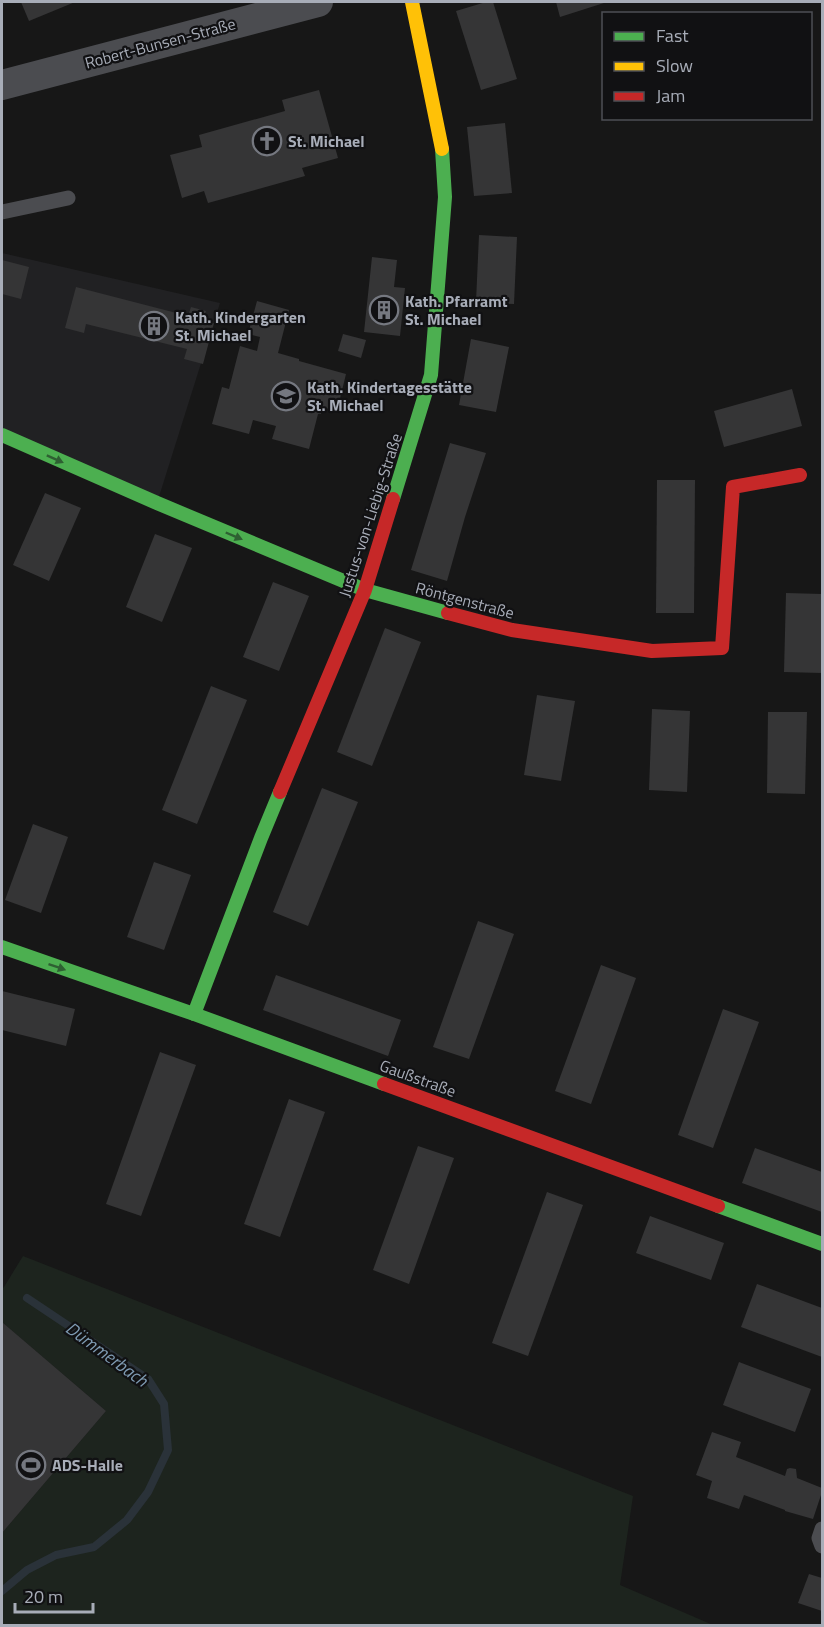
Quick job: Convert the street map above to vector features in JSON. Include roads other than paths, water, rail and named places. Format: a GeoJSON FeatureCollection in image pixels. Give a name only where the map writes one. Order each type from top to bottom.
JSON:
{"type":"FeatureCollection","features":[{"type":"Feature","properties":{"kind":"street","name":"Robert-Bunsen-Straße"},"geometry":{"type":"LineString","coordinates":[[2,85],[318,2]]}},
{"type":"Feature","properties":{"kind":"street","name":"Justus-von-Liebig-Straße"},"geometry":{"type":"LineString","coordinates":[[194,1014],[261,838],[365,590],[431,375],[445,197],[441,141],[412,2]]}},
{"type":"Feature","properties":{"kind":"street","name":"Röntgenstraße"},"geometry":{"type":"LineString","coordinates":[[2,435],[365,590],[512,630],[652,651],[722,648],[734,487],[800,475]]}},
{"type":"Feature","properties":{"kind":"street","name":"Gaußstraße"},"geometry":{"type":"LineString","coordinates":[[2,947],[194,1014],[822,1244]]}},
{"type":"Feature","properties":{"kind":"lane"},"geometry":{"type":"LineString","coordinates":[[2,212],[68,198]]}},
{"type":"Feature","properties":{"kind":"lane"},"geometry":{"type":"LineString","coordinates":[[822,1529],[819,1538],[822,1546]]}},
{"type":"Feature","properties":{"kind":"waterway","name":"Dümmerbach"},"geometry":{"type":"LineString","coordinates":[[2,1591],[27,1570],[56,1555],[94,1547],[127,1520],[148,1492],[168,1450],[164,1404],[148,1379],[27,1298]]}},
{"type":"Feature","properties":{"kind":"place","name":"St. Michael"},"geometry":{"type":"Point","coordinates":[267,141]}},
{"type":"Feature","properties":{"kind":"place","name":"Kath. Pfarramt St. Michael"},"geometry":{"type":"Point","coordinates":[384,310]}},
{"type":"Feature","properties":{"kind":"place","name":"Kath. Kindergarten St. Michael"},"geometry":{"type":"Point","coordinates":[154,326]}},
{"type":"Feature","properties":{"kind":"place","name":"Kath. Kindertagesstätte St. Michael"},"geometry":{"type":"Point","coordinates":[286,396]}},
{"type":"Feature","properties":{"kind":"place","name":"ADS-Halle"},"geometry":{"type":"Point","coordinates":[31,1465]}}]}
